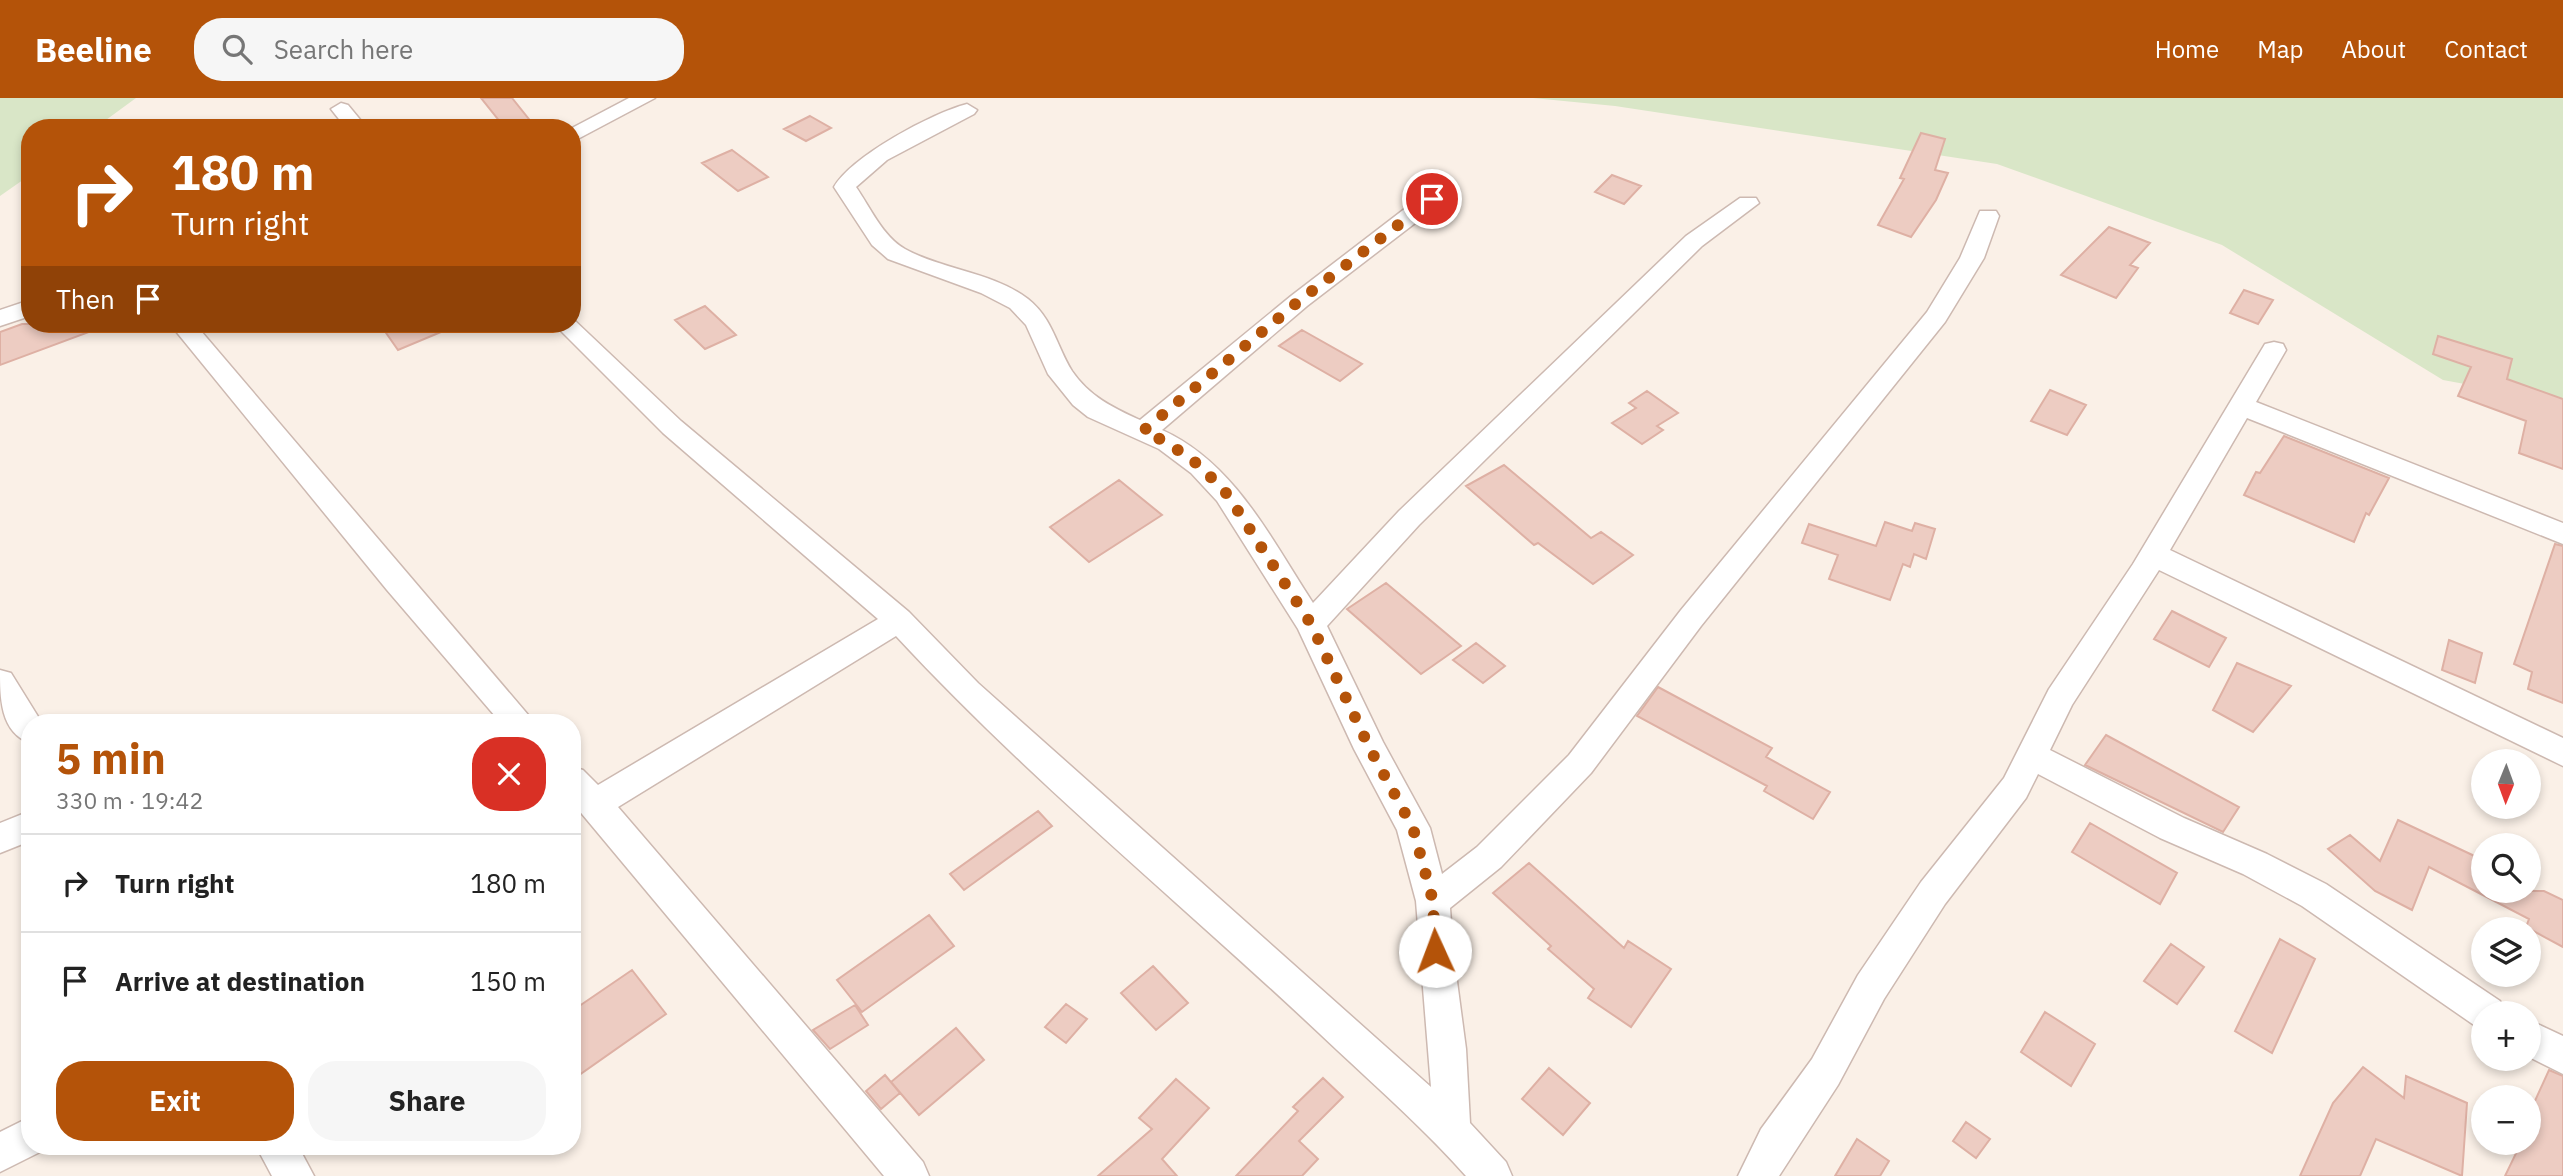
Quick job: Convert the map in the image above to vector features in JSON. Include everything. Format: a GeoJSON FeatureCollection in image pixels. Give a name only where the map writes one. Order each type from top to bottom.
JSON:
{"type":"FeatureCollection","features":[{"type":"Feature","properties":{"kind":"street"},"geometry":{"type":"LineString","coordinates":[[581,131],[645,98]]}},
{"type":"Feature","properties":{"kind":"street"},"geometry":{"type":"LineString","coordinates":[[341,109],[350,119]]}},
{"type":"Feature","properties":{"kind":"street"},"geometry":{"type":"LineString","coordinates":[[967,110],[879,156],[849,177],[845,187],[880,240],[896,254],[989,288],[1018,303],[1037,321],[1061,374],[1082,399],[1097,411],[1168,443],[1189,458],[1227,494],[1311,624],[1370,749],[1413,828],[1433,901],[1435,951],[1448,1049],[1451,1131]]}},
{"type":"Feature","properties":{"kind":"street"},"geometry":{"type":"LineString","coordinates":[[1143,431],[1299,301],[1432,199]]}},
{"type":"Feature","properties":{"kind":"street"},"geometry":{"type":"LineString","coordinates":[[1311,624],[1409,518],[1694,241],[1748,203]]}},
{"type":"Feature","properties":{"kind":"street"},"geometry":{"type":"LineString","coordinates":[[1433,901],[1489,858],[1535,813],[1621,713],[1690,618],[1936,317],[1972,258],[1988,216]]}},
{"type":"Feature","properties":{"kind":"street"},"geometry":{"type":"LineString","coordinates":[[0,318],[21,311]]}},
{"type":"Feature","properties":{"kind":"street"},"geometry":{"type":"LineString","coordinates":[[190,333],[397,582],[512,714]]}},
{"type":"Feature","properties":{"kind":"street"},"geometry":{"type":"LineString","coordinates":[[575,333],[672,427],[899,620],[967,692],[1295,986],[1451,1131],[1492,1176]]}},
{"type":"Feature","properties":{"kind":"street"},"geometry":{"type":"LineString","coordinates":[[1758,1176],[1775,1143],[1825,1072],[1871,987],[1933,893],[2015,789],[2029,755],[2060,698],[2104,635],[2274,351]]}},
{"type":"Feature","properties":{"kind":"street"},"geometry":{"type":"LineString","coordinates":[[2241,406],[2563,534]]}},
{"type":"Feature","properties":{"kind":"street"},"geometry":{"type":"LineString","coordinates":[[2152,554],[2563,753]]}},
{"type":"Feature","properties":{"kind":"street"},"geometry":{"type":"LineString","coordinates":[[595,804],[899,620]]}},
{"type":"Feature","properties":{"kind":"street"},"geometry":{"type":"LineString","coordinates":[[0,682],[21,716]]}},
{"type":"Feature","properties":{"kind":"street"},"geometry":{"type":"LineString","coordinates":[[2029,755],[2172,828],[2255,864],[2314,895],[2471,1002]]}},
{"type":"Feature","properties":{"kind":"street"},"geometry":{"type":"LineString","coordinates":[[581,789],[909,1176]]}},
{"type":"Feature","properties":{"kind":"street"},"geometry":{"type":"LineString","coordinates":[[0,839],[21,829]]}},
{"type":"Feature","properties":{"kind":"street"},"geometry":{"type":"LineString","coordinates":[[2541,1044],[2563,1056]]}},
{"type":"Feature","properties":{"kind":"street"},"geometry":{"type":"LineString","coordinates":[[0,1153],[21,1141]]}},
{"type":"Feature","properties":{"kind":"street"},"geometry":{"type":"LineString","coordinates":[[280,1155],[293,1176]]}},
{"type":"Feature","properties":{"kind":"green space"},"geometry":{"type":"Polygon","coordinates":[[[0,98],[136,98],[107,119],[21,119],[21,181],[0,196],[0,98]]]}},
{"type":"Feature","properties":{"kind":"green space"},"geometry":{"type":"Polygon","coordinates":[[[1533,98],[2563,98],[2563,402],[2443,380],[2222,245],[1997,164],[1615,106],[1533,98]]]}},
{"type":"Feature","properties":{"kind":"building"},"geometry":{"type":"Polygon","coordinates":[[[481,98],[512,98],[529,119],[498,119],[481,98]]]}},
{"type":"Feature","properties":{"kind":"building"},"geometry":{"type":"Polygon","coordinates":[[[810,116],[831,128],[806,141],[784,129],[810,116]]]}},
{"type":"Feature","properties":{"kind":"building"},"geometry":{"type":"Polygon","coordinates":[[[1921,133],[1945,139],[1935,170],[1948,173],[1936,200],[1911,237],[1878,225],[1904,179],[1900,178],[1921,133]]]}},
{"type":"Feature","properties":{"kind":"building"},"geometry":{"type":"Polygon","coordinates":[[[732,150],[768,177],[738,191],[702,163],[732,150]]]}},
{"type":"Feature","properties":{"kind":"building"},"geometry":{"type":"Polygon","coordinates":[[[1612,175],[1641,186],[1624,204],[1595,192],[1612,175]]]}},
{"type":"Feature","properties":{"kind":"building"},"geometry":{"type":"Polygon","coordinates":[[[2109,227],[2150,243],[2130,265],[2138,268],[2116,298],[2061,275],[2109,227]]]}},
{"type":"Feature","properties":{"kind":"building"},"geometry":{"type":"Polygon","coordinates":[[[2244,290],[2273,300],[2258,324],[2230,313],[2244,290]]]}},
{"type":"Feature","properties":{"kind":"building"},"geometry":{"type":"Polygon","coordinates":[[[705,306],[736,335],[705,349],[675,320],[705,306]]]}},
{"type":"Feature","properties":{"kind":"building"},"geometry":{"type":"Polygon","coordinates":[[[21,324],[21,333],[86,333],[0,365],[0,332],[21,324]]]}},
{"type":"Feature","properties":{"kind":"building"},"geometry":{"type":"Polygon","coordinates":[[[1302,330],[1362,364],[1340,381],[1279,346],[1302,330]]]}},
{"type":"Feature","properties":{"kind":"building"},"geometry":{"type":"Polygon","coordinates":[[[386,333],[439,333],[398,350],[386,333]]]}},
{"type":"Feature","properties":{"kind":"building"},"geometry":{"type":"Polygon","coordinates":[[[2438,336],[2512,359],[2507,379],[2563,399],[2563,469],[2519,453],[2526,421],[2458,396],[2471,367],[2433,354],[2438,336]]]}},
{"type":"Feature","properties":{"kind":"building"},"geometry":{"type":"Polygon","coordinates":[[[2050,390],[2086,405],[2067,435],[2031,421],[2050,390]]]}},
{"type":"Feature","properties":{"kind":"building"},"geometry":{"type":"Polygon","coordinates":[[[1647,391],[1678,413],[1657,426],[1663,430],[1642,444],[1612,423],[1636,408],[1629,403],[1647,391]]]}},
{"type":"Feature","properties":{"kind":"building"},"geometry":{"type":"Polygon","coordinates":[[[2284,436],[2389,478],[2369,515],[2366,513],[2354,542],[2244,495],[2256,472],[2260,473],[2284,436]]]}},
{"type":"Feature","properties":{"kind":"building"},"geometry":{"type":"Polygon","coordinates":[[[1504,465],[1591,538],[1601,532],[1633,555],[1593,584],[1538,543],[1534,545],[1466,486],[1504,465]]]}},
{"type":"Feature","properties":{"kind":"building"},"geometry":{"type":"Polygon","coordinates":[[[1119,480],[1162,515],[1089,562],[1050,527],[1119,480]]]}},
{"type":"Feature","properties":{"kind":"building"},"geometry":{"type":"Polygon","coordinates":[[[1885,522],[1912,531],[1915,523],[1935,529],[1926,559],[1914,554],[1910,567],[1903,564],[1890,600],[1829,579],[1838,555],[1802,543],[1809,524],[1876,546],[1885,522]]]}},
{"type":"Feature","properties":{"kind":"building"},"geometry":{"type":"Polygon","coordinates":[[[2555,544],[2563,546],[2563,703],[2528,689],[2532,672],[2514,664],[2555,544]]]}},
{"type":"Feature","properties":{"kind":"building"},"geometry":{"type":"Polygon","coordinates":[[[1386,583],[1461,646],[1421,674],[1347,609],[1386,583]]]}},
{"type":"Feature","properties":{"kind":"building"},"geometry":{"type":"Polygon","coordinates":[[[2172,611],[2226,638],[2209,667],[2154,639],[2172,611]]]}},
{"type":"Feature","properties":{"kind":"building"},"geometry":{"type":"Polygon","coordinates":[[[2449,640],[2482,653],[2475,683],[2442,670],[2449,640]]]}},
{"type":"Feature","properties":{"kind":"building"},"geometry":{"type":"Polygon","coordinates":[[[1476,643],[1505,666],[1483,683],[1453,660],[1476,643]]]}},
{"type":"Feature","properties":{"kind":"building"},"geometry":{"type":"Polygon","coordinates":[[[2237,663],[2291,686],[2253,732],[2213,710],[2237,663]]]}},
{"type":"Feature","properties":{"kind":"building"},"geometry":{"type":"Polygon","coordinates":[[[1658,687],[1772,748],[1766,757],[1830,792],[1813,819],[1764,791],[1767,786],[1637,716],[1658,687]]]}},
{"type":"Feature","properties":{"kind":"building"},"geometry":{"type":"Polygon","coordinates":[[[2106,735],[2239,807],[2223,832],[2085,765],[2106,735]]]}},
{"type":"Feature","properties":{"kind":"building"},"geometry":{"type":"Polygon","coordinates":[[[1038,811],[1052,826],[964,890],[950,874],[1038,811]]]}},
{"type":"Feature","properties":{"kind":"building"},"geometry":{"type":"Polygon","coordinates":[[[2398,820],[2471,854],[2471,889],[2429,867],[2412,910],[2375,891],[2328,849],[2350,835],[2380,861],[2398,820]]]}},
{"type":"Feature","properties":{"kind":"building"},"geometry":{"type":"Polygon","coordinates":[[[2090,823],[2177,873],[2160,904],[2072,852],[2090,823]]]}},
{"type":"Feature","properties":{"kind":"building"},"geometry":{"type":"Polygon","coordinates":[[[1529,863],[1624,948],[1628,941],[1671,969],[1631,1027],[1588,998],[1594,989],[1548,949],[1551,946],[1493,893],[1529,863]]]}},
{"type":"Feature","properties":{"kind":"building"},"geometry":{"type":"Polygon","coordinates":[[[2541,891],[2563,900],[2563,947],[2541,935],[2541,917],[2525,917],[2498,903],[2541,903],[2541,891]]]}},
{"type":"Feature","properties":{"kind":"building"},"geometry":{"type":"Polygon","coordinates":[[[929,915],[954,946],[862,1012],[837,980],[929,915]]]}},
{"type":"Feature","properties":{"kind":"building"},"geometry":{"type":"Polygon","coordinates":[[[2280,939],[2315,959],[2272,1053],[2235,1031],[2280,939]]]}},
{"type":"Feature","properties":{"kind":"building"},"geometry":{"type":"Polygon","coordinates":[[[2171,944],[2204,967],[2177,1004],[2144,981],[2171,944]]]}},
{"type":"Feature","properties":{"kind":"building"},"geometry":{"type":"Polygon","coordinates":[[[1153,966],[1188,1003],[1156,1030],[1121,993],[1153,966]]]}},
{"type":"Feature","properties":{"kind":"building"},"geometry":{"type":"Polygon","coordinates":[[[632,970],[666,1014],[581,1074],[581,1005],[632,970]]]}},
{"type":"Feature","properties":{"kind":"building"},"geometry":{"type":"Polygon","coordinates":[[[1066,1004],[1087,1019],[1066,1043],[1045,1027],[1066,1004]]]}},
{"type":"Feature","properties":{"kind":"building"},"geometry":{"type":"Polygon","coordinates":[[[855,1005],[868,1025],[830,1049],[813,1030],[855,1005]]]}},
{"type":"Feature","properties":{"kind":"building"},"geometry":{"type":"Polygon","coordinates":[[[2045,1012],[2095,1044],[2071,1086],[2021,1052],[2045,1012]]]}},
{"type":"Feature","properties":{"kind":"building"},"geometry":{"type":"Polygon","coordinates":[[[956,1028],[984,1060],[919,1115],[891,1082],[956,1028]]]}},
{"type":"Feature","properties":{"kind":"building"},"geometry":{"type":"Polygon","coordinates":[[[2363,1067],[2404,1098],[2406,1076],[2467,1103],[2462,1176],[2376,1139],[2360,1176],[2300,1176],[2333,1103],[2363,1067]]]}},
{"type":"Feature","properties":{"kind":"building"},"geometry":{"type":"Polygon","coordinates":[[[1549,1068],[1590,1103],[1563,1135],[1522,1099],[1549,1068]]]}},
{"type":"Feature","properties":{"kind":"building"},"geometry":{"type":"Polygon","coordinates":[[[2549,1070],[2563,1076],[2563,1176],[2505,1176],[2515,1155],[2541,1155],[2541,1088],[2549,1070]]]}},
{"type":"Feature","properties":{"kind":"building"},"geometry":{"type":"Polygon","coordinates":[[[885,1075],[900,1093],[881,1109],[866,1091],[885,1075]]]}},
{"type":"Feature","properties":{"kind":"building"},"geometry":{"type":"Polygon","coordinates":[[[1323,1078],[1343,1097],[1299,1141],[1318,1159],[1302,1176],[1236,1176],[1298,1111],[1293,1107],[1323,1078]]]}},
{"type":"Feature","properties":{"kind":"building"},"geometry":{"type":"Polygon","coordinates":[[[1176,1079],[1209,1108],[1162,1159],[1177,1176],[1098,1176],[1152,1129],[1139,1118],[1176,1079]]]}},
{"type":"Feature","properties":{"kind":"building"},"geometry":{"type":"Polygon","coordinates":[[[1966,1122],[1990,1139],[1976,1158],[1953,1141],[1966,1122]]]}},
{"type":"Feature","properties":{"kind":"building"},"geometry":{"type":"Polygon","coordinates":[[[1857,1139],[1889,1161],[1880,1176],[1835,1176],[1857,1139]]]}},
{"type":"Feature","properties":{"kind":"route"},"geometry":{"type":"LineString","coordinates":[[1432,199],[1299,301],[1143,431],[1168,443],[1200,466],[1227,494],[1311,624],[1370,749],[1413,828],[1433,901],[1435,951]]}}]}
